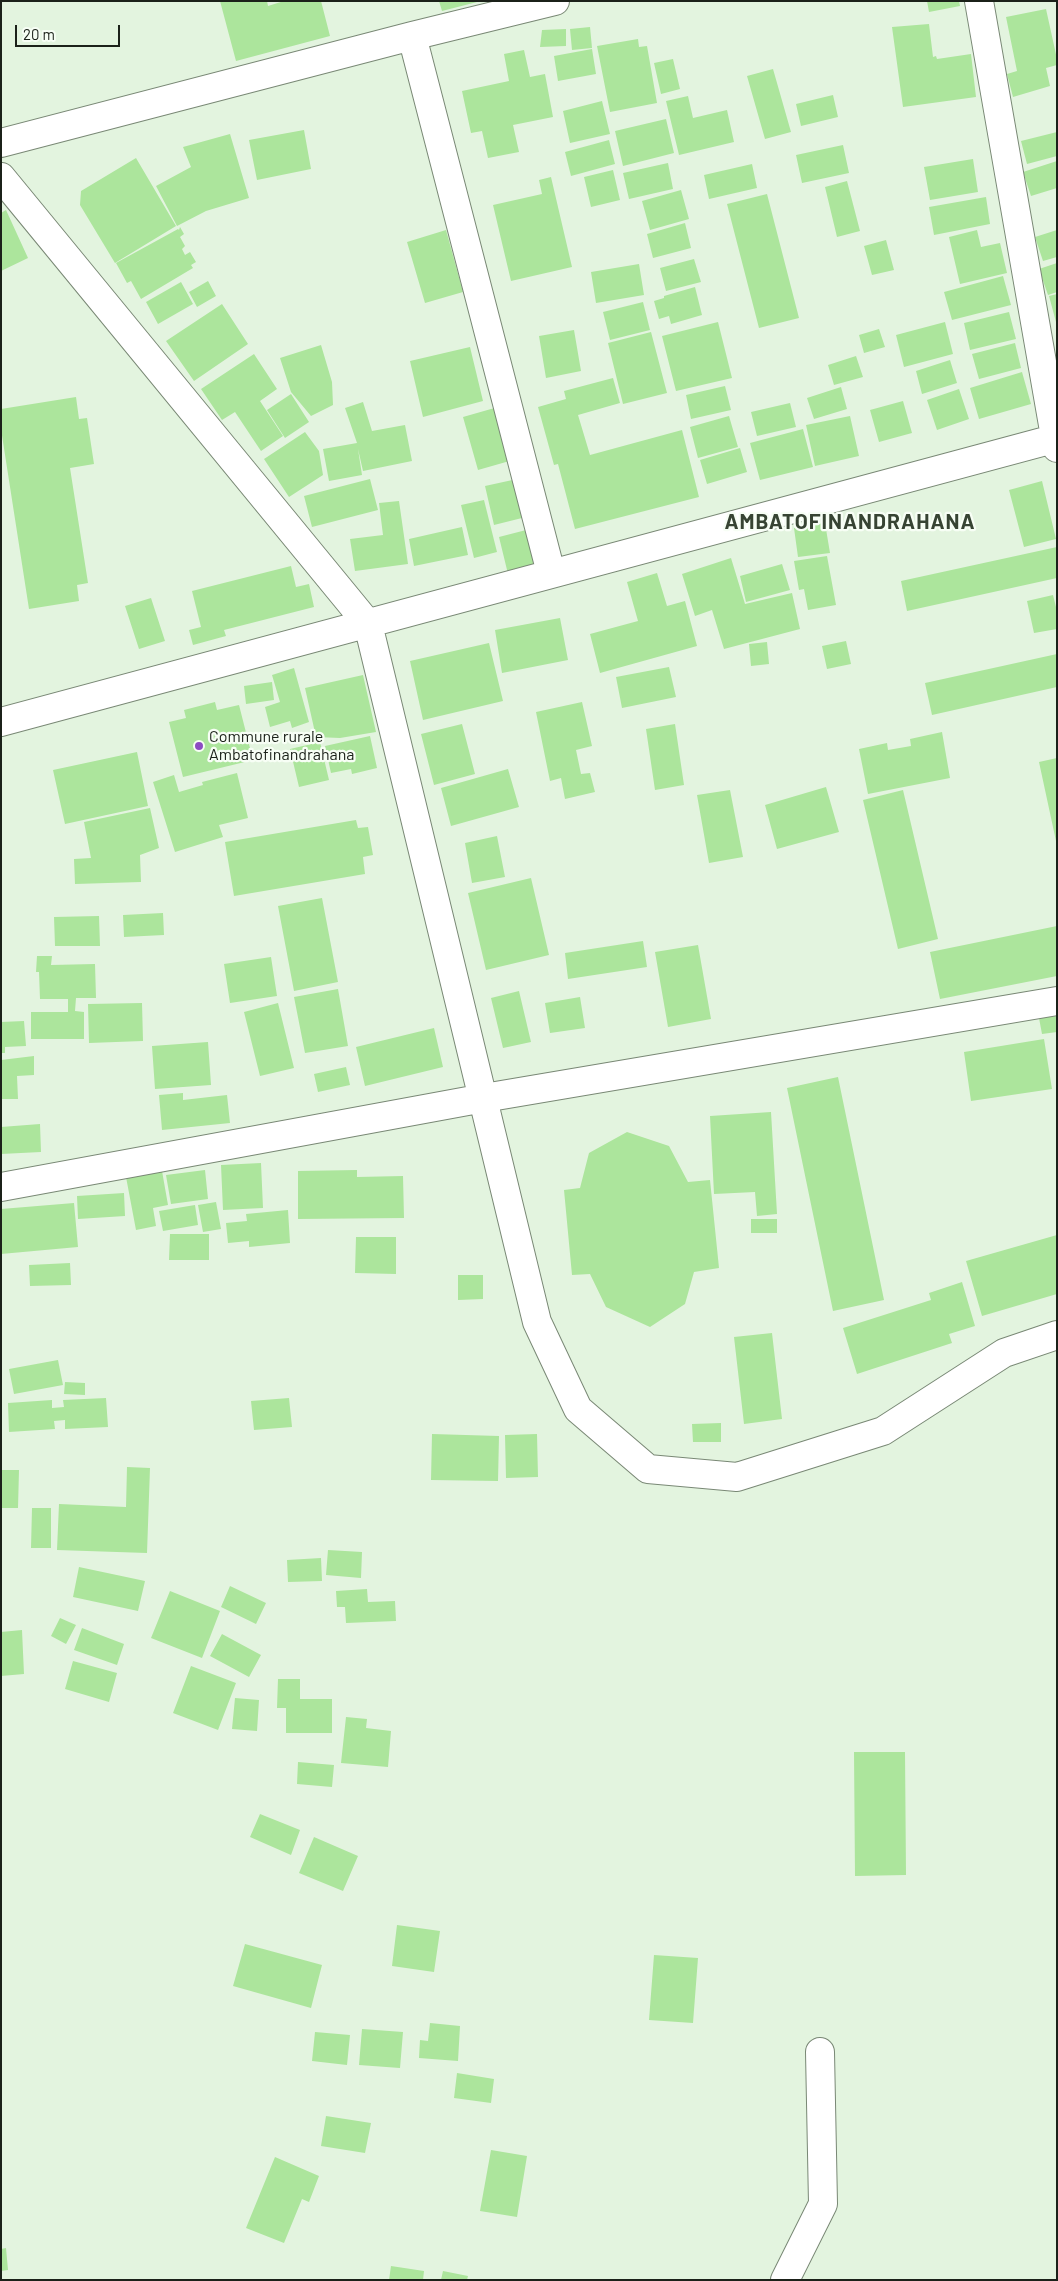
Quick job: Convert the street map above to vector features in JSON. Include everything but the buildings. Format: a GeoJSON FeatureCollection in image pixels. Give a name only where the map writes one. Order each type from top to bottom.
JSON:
{"type":"FeatureCollection","features":[{"type":"Feature","properties":{"kind":"street"},"geometry":{"type":"LineString","coordinates":[[1,143],[412,36],[555,1]]}},
{"type":"Feature","properties":{"kind":"street"},"geometry":{"type":"LineString","coordinates":[[1,722],[551,574],[1056,442],[979,1]]}},
{"type":"Feature","properties":{"kind":"street"},"geometry":{"type":"LineString","coordinates":[[412,36],[551,574]]}},
{"type":"Feature","properties":{"kind":"street"},"geometry":{"type":"LineString","coordinates":[[1,177],[368,624],[537,1322],[578,1409],[648,1469],[737,1477],[883,1432],[1004,1353],[1057,1335]]}},
{"type":"Feature","properties":{"kind":"street"},"geometry":{"type":"LineString","coordinates":[[1,1187],[484,1098],[1057,1001]]}},
{"type":"Feature","properties":{"kind":"street"},"geometry":{"type":"LineString","coordinates":[[785,2280],[823,2204],[820,2052]]}},
{"type":"Feature","properties":{"kind":"place","name":"Commune rurale Ambatofinandrahana"},"geometry":{"type":"Point","coordinates":[199,746]}},
{"type":"Feature","properties":{"kind":"district","name":"AMBATOFINANDRAHANA"},"geometry":{"type":"Point","coordinates":[850,522]}}]}
